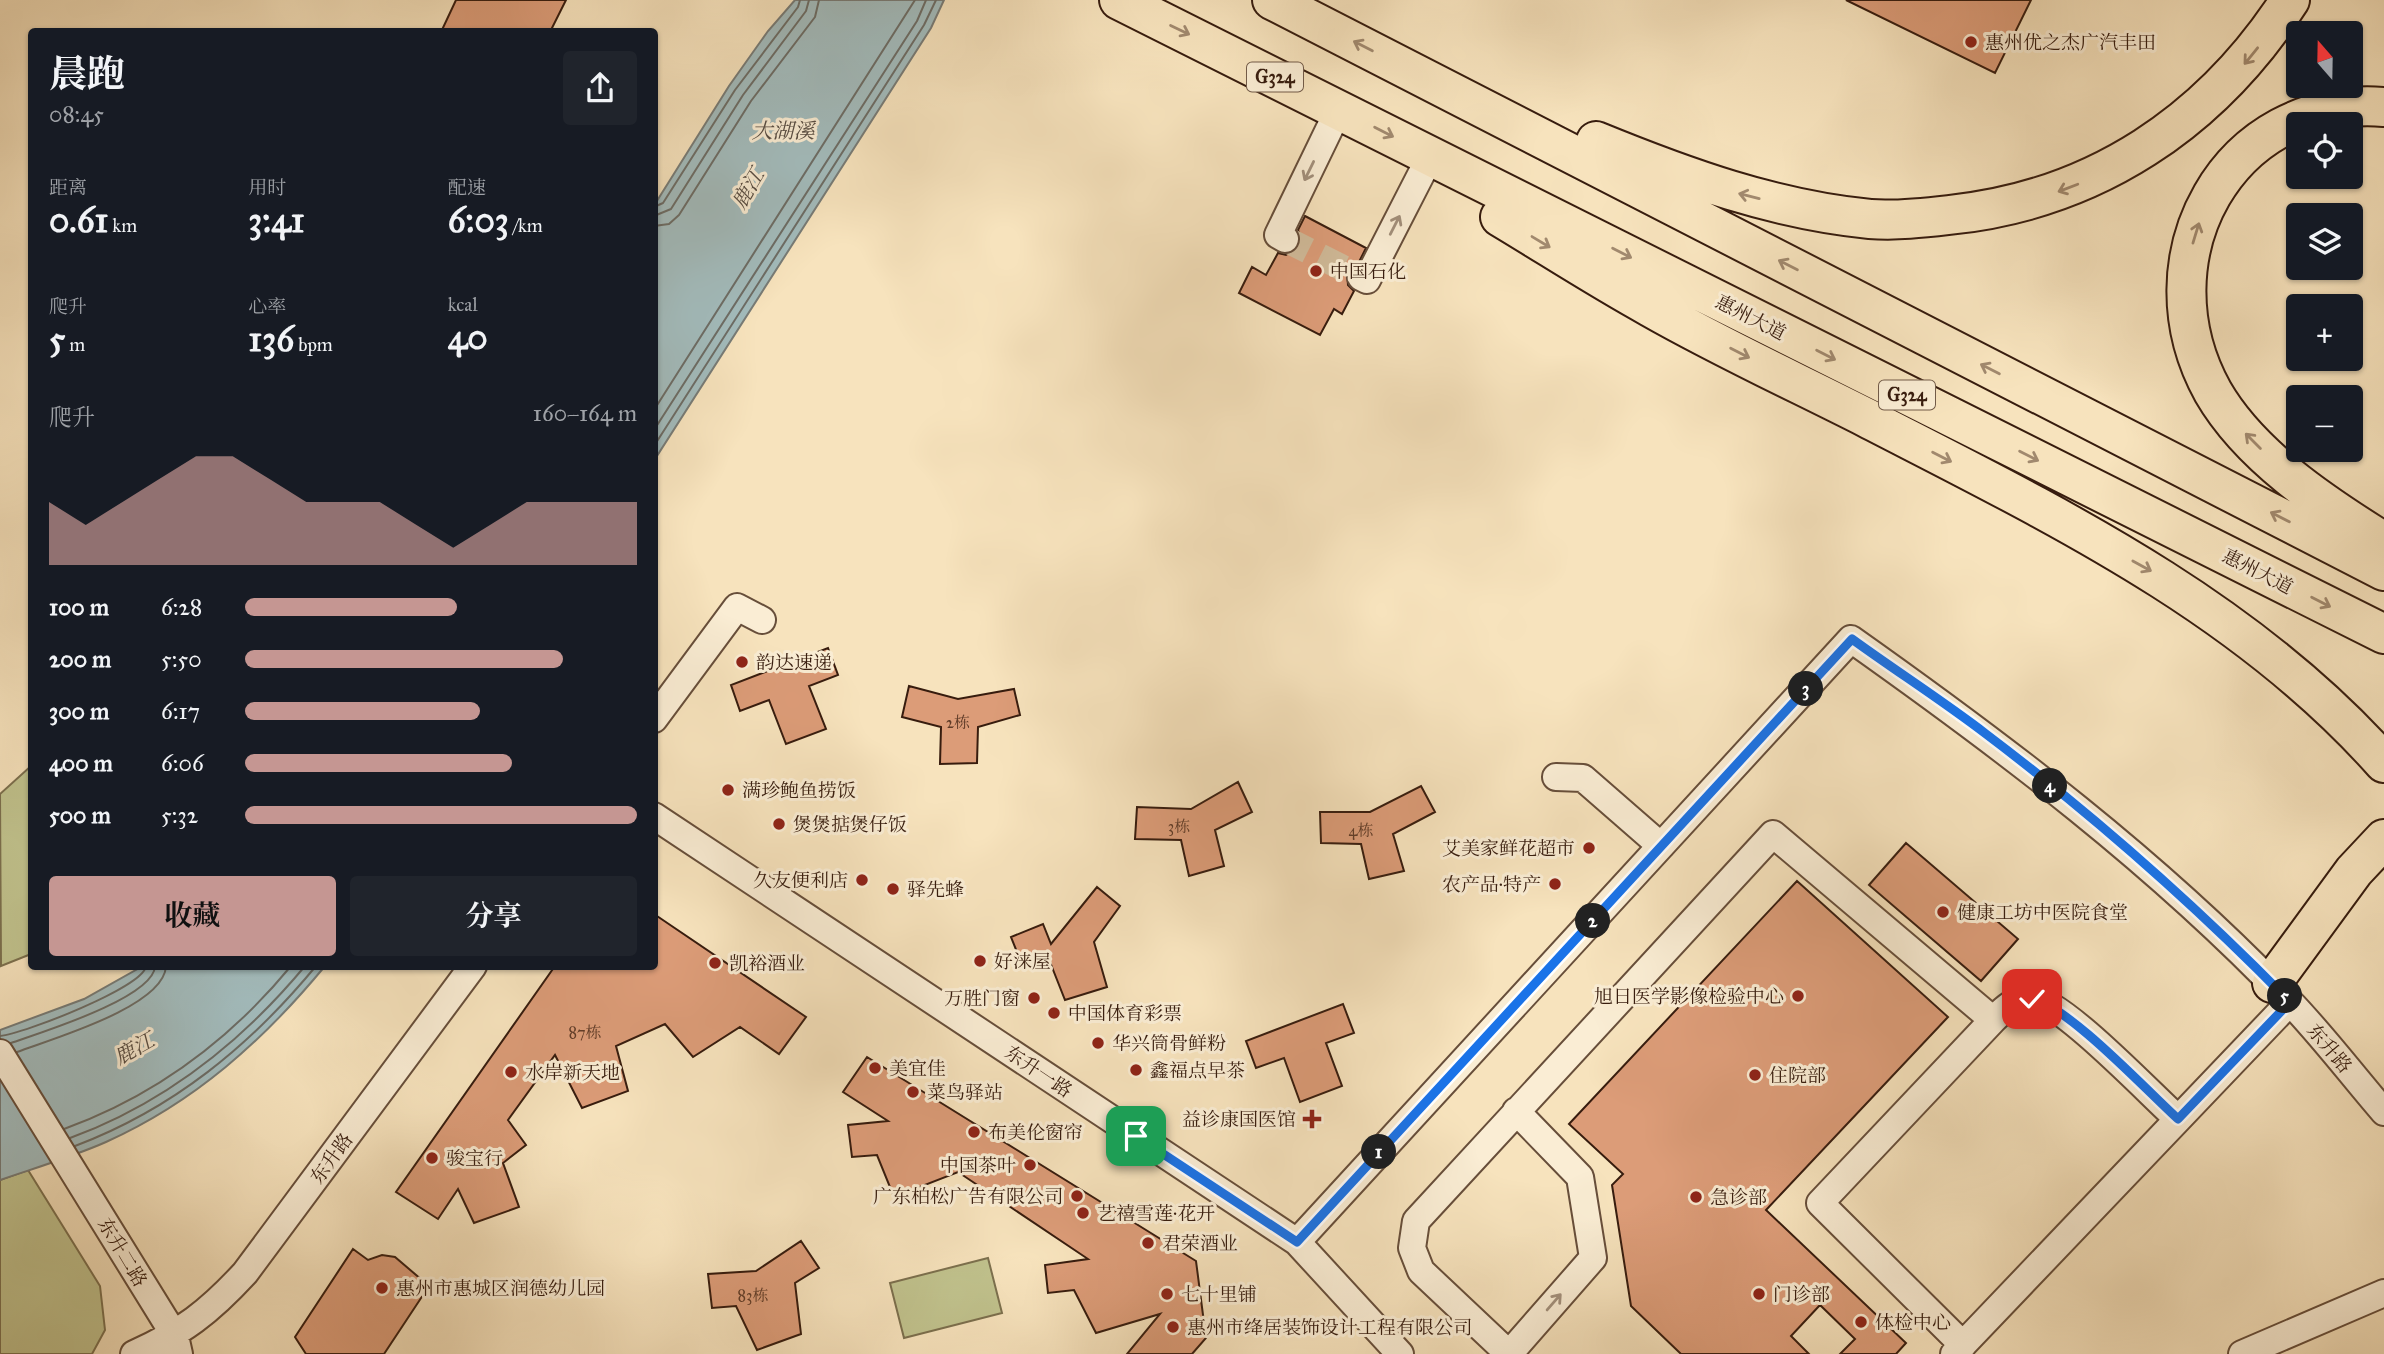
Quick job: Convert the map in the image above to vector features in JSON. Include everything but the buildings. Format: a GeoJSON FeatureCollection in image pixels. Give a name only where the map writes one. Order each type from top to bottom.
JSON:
{"type":"FeatureCollection","features":[{"type":"Feature","properties":{"kind":"highway","name":"惠州大道"},"geometry":{"type":"LineString","coordinates":[[1119,0],[2384,634]]}},
{"type":"Feature","properties":{"kind":"highway"},"geometry":{"type":"LineString","coordinates":[[1272,0],[2384,571]]}},
{"type":"Feature","properties":{"kind":"highway"},"geometry":{"type":"LineString","coordinates":[[1445,89],[1539,117],[1644,160],[1748,195],[1819,211],[1872,219],[1948,215],[2006,208],[2046,196],[2079,184],[2136,153],[2197,109],[2236,74],[2267,37],[2290,0]]}},
{"type":"Feature","properties":{"kind":"highway"},"geometry":{"type":"LineString","coordinates":[[2384,107],[2344,108],[2297,118],[2275,129],[2243,154],[2214,189],[2201,216],[2188,265],[2187,291],[2188,317],[2202,367],[2225,409],[2257,445],[2297,480],[2384,542]]}},
{"type":"Feature","properties":{"kind":"highway"},"geometry":{"type":"LineString","coordinates":[[1430,157],[1468,198],[1650,308],[1982,477],[2182,589],[2270,654],[2321,698],[2384,763]]}},
{"type":"Feature","properties":{"kind":"highway"},"geometry":{"type":"LineString","coordinates":[[2281,992],[2354,871],[2384,839]]}},
{"type":"Feature","properties":{"kind":"street"},"geometry":{"type":"LineString","coordinates":[[1285,239],[1278,235],[1339,109]]}},
{"type":"Feature","properties":{"kind":"street"},"geometry":{"type":"LineString","coordinates":[[1361,277],[1367,280],[1430,157]]}},
{"type":"Feature","properties":{"kind":"street"},"geometry":{"type":"LineString","coordinates":[[658,714],[737,607],[762,620]]}},
{"type":"Feature","properties":{"kind":"street","name":"东升路"},"geometry":{"type":"LineString","coordinates":[[1661,846],[1852,639],[2018,760],[2181,898],[2281,992],[2384,1112]]}},
{"type":"Feature","properties":{"kind":"street"},"geometry":{"type":"LineString","coordinates":[[1297,1242],[1661,846],[1583,778],[1556,777]]}},
{"type":"Feature","properties":{"kind":"street","name":"东升一路"},"geometry":{"type":"LineString","coordinates":[[658,819],[1297,1242],[1400,1354]]}},
{"type":"Feature","properties":{"kind":"street"},"geometry":{"type":"LineString","coordinates":[[1516,1111],[1580,1177],[1593,1258],[1509,1354],[1424,1275],[1415,1261],[1412,1237],[1422,1212],[1773,834],[1993,1020]]}},
{"type":"Feature","properties":{"kind":"street","name":"东升路"},"geometry":{"type":"LineString","coordinates":[[134,1354],[173,1348],[230,1290],[262,1252],[470,970]]}},
{"type":"Feature","properties":{"kind":"street"},"geometry":{"type":"LineString","coordinates":[[2178,1119],[2078,1027],[2045,1003],[2020,1000],[1993,1020],[1820,1203],[1958,1350],[2178,1119],[2281,992]]}},
{"type":"Feature","properties":{"kind":"street","name":"东升二路"},"geometry":{"type":"LineString","coordinates":[[0,1053],[72,1168],[173,1348],[195,1354]]}},
{"type":"Feature","properties":{"kind":"street"},"geometry":{"type":"LineString","coordinates":[[2242,1354],[2384,1293]]}},
{"type":"Feature","properties":{"kind":"green space"},"geometry":{"type":"Polygon","coordinates":[[[28,769],[28,955],[1,966],[0,794],[28,769]]]}},
{"type":"Feature","properties":{"kind":"green space"},"geometry":{"type":"Polygon","coordinates":[[[28,1170],[100,1286],[105,1330],[92,1354],[0,1354],[0,1180],[28,1170]]]}},
{"type":"Feature","properties":{"kind":"green space"},"geometry":{"type":"Polygon","coordinates":[[[988,1258],[1002,1313],[904,1338],[890,1283],[988,1258]]]}},
{"type":"Feature","properties":{"kind":"water","name":"大湖溪"},"geometry":{"type":"Polygon","coordinates":[[[795,0],[944,0],[931,28],[658,454],[658,199],[729,86],[768,31],[795,0]]]}},
{"type":"Feature","properties":{"kind":"water","name":"鹿江"},"geometry":{"type":"Polygon","coordinates":[[[136,970],[322,970],[252,1044],[226,1067],[169,1108],[106,1142],[0,1180],[0,1030],[84,999],[136,970]]]}},
{"type":"Feature","properties":{"kind":"tunnel"},"geometry":{"type":"LineString","coordinates":[[1285,239],[1361,277]]}},
{"type":"Feature","properties":{"kind":"place","name":"惠州优之杰广汽丰田"},"geometry":{"type":"Point","coordinates":[1971,42]}},
{"type":"Feature","properties":{"kind":"place","name":"中国石化"},"geometry":{"type":"Point","coordinates":[1316,271]}},
{"type":"Feature","properties":{"kind":"place","name":"韵达速递"},"geometry":{"type":"Point","coordinates":[742,662]}},
{"type":"Feature","properties":{"kind":"place","name":"满珍鲍鱼捞饭"},"geometry":{"type":"Point","coordinates":[728,790]}},
{"type":"Feature","properties":{"kind":"place","name":"煲煲掂煲仔饭"},"geometry":{"type":"Point","coordinates":[779,824]}},
{"type":"Feature","properties":{"kind":"place","name":"艾美家鲜花超市"},"geometry":{"type":"Point","coordinates":[1589,848]}},
{"type":"Feature","properties":{"kind":"place","name":"久友便利店"},"geometry":{"type":"Point","coordinates":[862,880]}},
{"type":"Feature","properties":{"kind":"place","name":"农产品·特产"},"geometry":{"type":"Point","coordinates":[1555,884]}},
{"type":"Feature","properties":{"kind":"place","name":"驿先蜂"},"geometry":{"type":"Point","coordinates":[893,889]}},
{"type":"Feature","properties":{"kind":"place","name":"健康工坊中医院食堂"},"geometry":{"type":"Point","coordinates":[1943,912]}},
{"type":"Feature","properties":{"kind":"place","name":"好涞屋"},"geometry":{"type":"Point","coordinates":[980,961]}},
{"type":"Feature","properties":{"kind":"place","name":"凯裕酒业"},"geometry":{"type":"Point","coordinates":[715,963]}},
{"type":"Feature","properties":{"kind":"place","name":"旭日医学影像检验中心"},"geometry":{"type":"Point","coordinates":[1798,996]}},
{"type":"Feature","properties":{"kind":"place","name":"万胜门窗"},"geometry":{"type":"Point","coordinates":[1034,998]}},
{"type":"Feature","properties":{"kind":"place","name":"中国体育彩票"},"geometry":{"type":"Point","coordinates":[1054,1013]}},
{"type":"Feature","properties":{"kind":"place","name":"华兴筒骨鲜粉"},"geometry":{"type":"Point","coordinates":[1098,1043]}},
{"type":"Feature","properties":{"kind":"place","name":"美宜佳"},"geometry":{"type":"Point","coordinates":[875,1068]}},
{"type":"Feature","properties":{"kind":"place","name":"鑫福点早茶"},"geometry":{"type":"Point","coordinates":[1136,1070]}},
{"type":"Feature","properties":{"kind":"place","name":"水岸新天地"},"geometry":{"type":"Point","coordinates":[511,1072]}},
{"type":"Feature","properties":{"kind":"place","name":"住院部"},"geometry":{"type":"Point","coordinates":[1755,1075]}},
{"type":"Feature","properties":{"kind":"place","name":"菜鸟驿站"},"geometry":{"type":"Point","coordinates":[913,1092]}},
{"type":"Feature","properties":{"kind":"place","name":"益诊康国医馆"},"geometry":{"type":"Point","coordinates":[1312,1119]}},
{"type":"Feature","properties":{"kind":"place","name":"布美伦窗帘"},"geometry":{"type":"Point","coordinates":[974,1132]}},
{"type":"Feature","properties":{"kind":"place","name":"骏宝行"},"geometry":{"type":"Point","coordinates":[432,1158]}},
{"type":"Feature","properties":{"kind":"place","name":"中国茶叶"},"geometry":{"type":"Point","coordinates":[1030,1165]}},
{"type":"Feature","properties":{"kind":"place","name":"广东柏松广告有限公司"},"geometry":{"type":"Point","coordinates":[1077,1196]}},
{"type":"Feature","properties":{"kind":"place","name":"急诊部"},"geometry":{"type":"Point","coordinates":[1696,1197]}},
{"type":"Feature","properties":{"kind":"place","name":"艺禧雪莲·花开"},"geometry":{"type":"Point","coordinates":[1083,1213]}},
{"type":"Feature","properties":{"kind":"place","name":"君荣酒业"},"geometry":{"type":"Point","coordinates":[1148,1243]}},
{"type":"Feature","properties":{"kind":"place","name":"惠州市惠城区润德幼儿园"},"geometry":{"type":"Point","coordinates":[382,1288]}},
{"type":"Feature","properties":{"kind":"place","name":"七十里铺"},"geometry":{"type":"Point","coordinates":[1167,1294]}},
{"type":"Feature","properties":{"kind":"place","name":"门诊部"},"geometry":{"type":"Point","coordinates":[1759,1294]}},
{"type":"Feature","properties":{"kind":"place","name":"体检中心"},"geometry":{"type":"Point","coordinates":[1861,1322]}},
{"type":"Feature","properties":{"kind":"place","name":"惠州市绛居装饰设计工程有限公司"},"geometry":{"type":"Point","coordinates":[1173,1327]}},
{"type":"Feature","properties":{"kind":"route"},"geometry":{"type":"LineString","coordinates":[[1136,1136],[1297,1242],[1852,639],[1986,734],[2047,783],[2181,898],[2290,1002],[2178,1119],[2078,1027],[2050,1006],[2032,999]]}}]}
